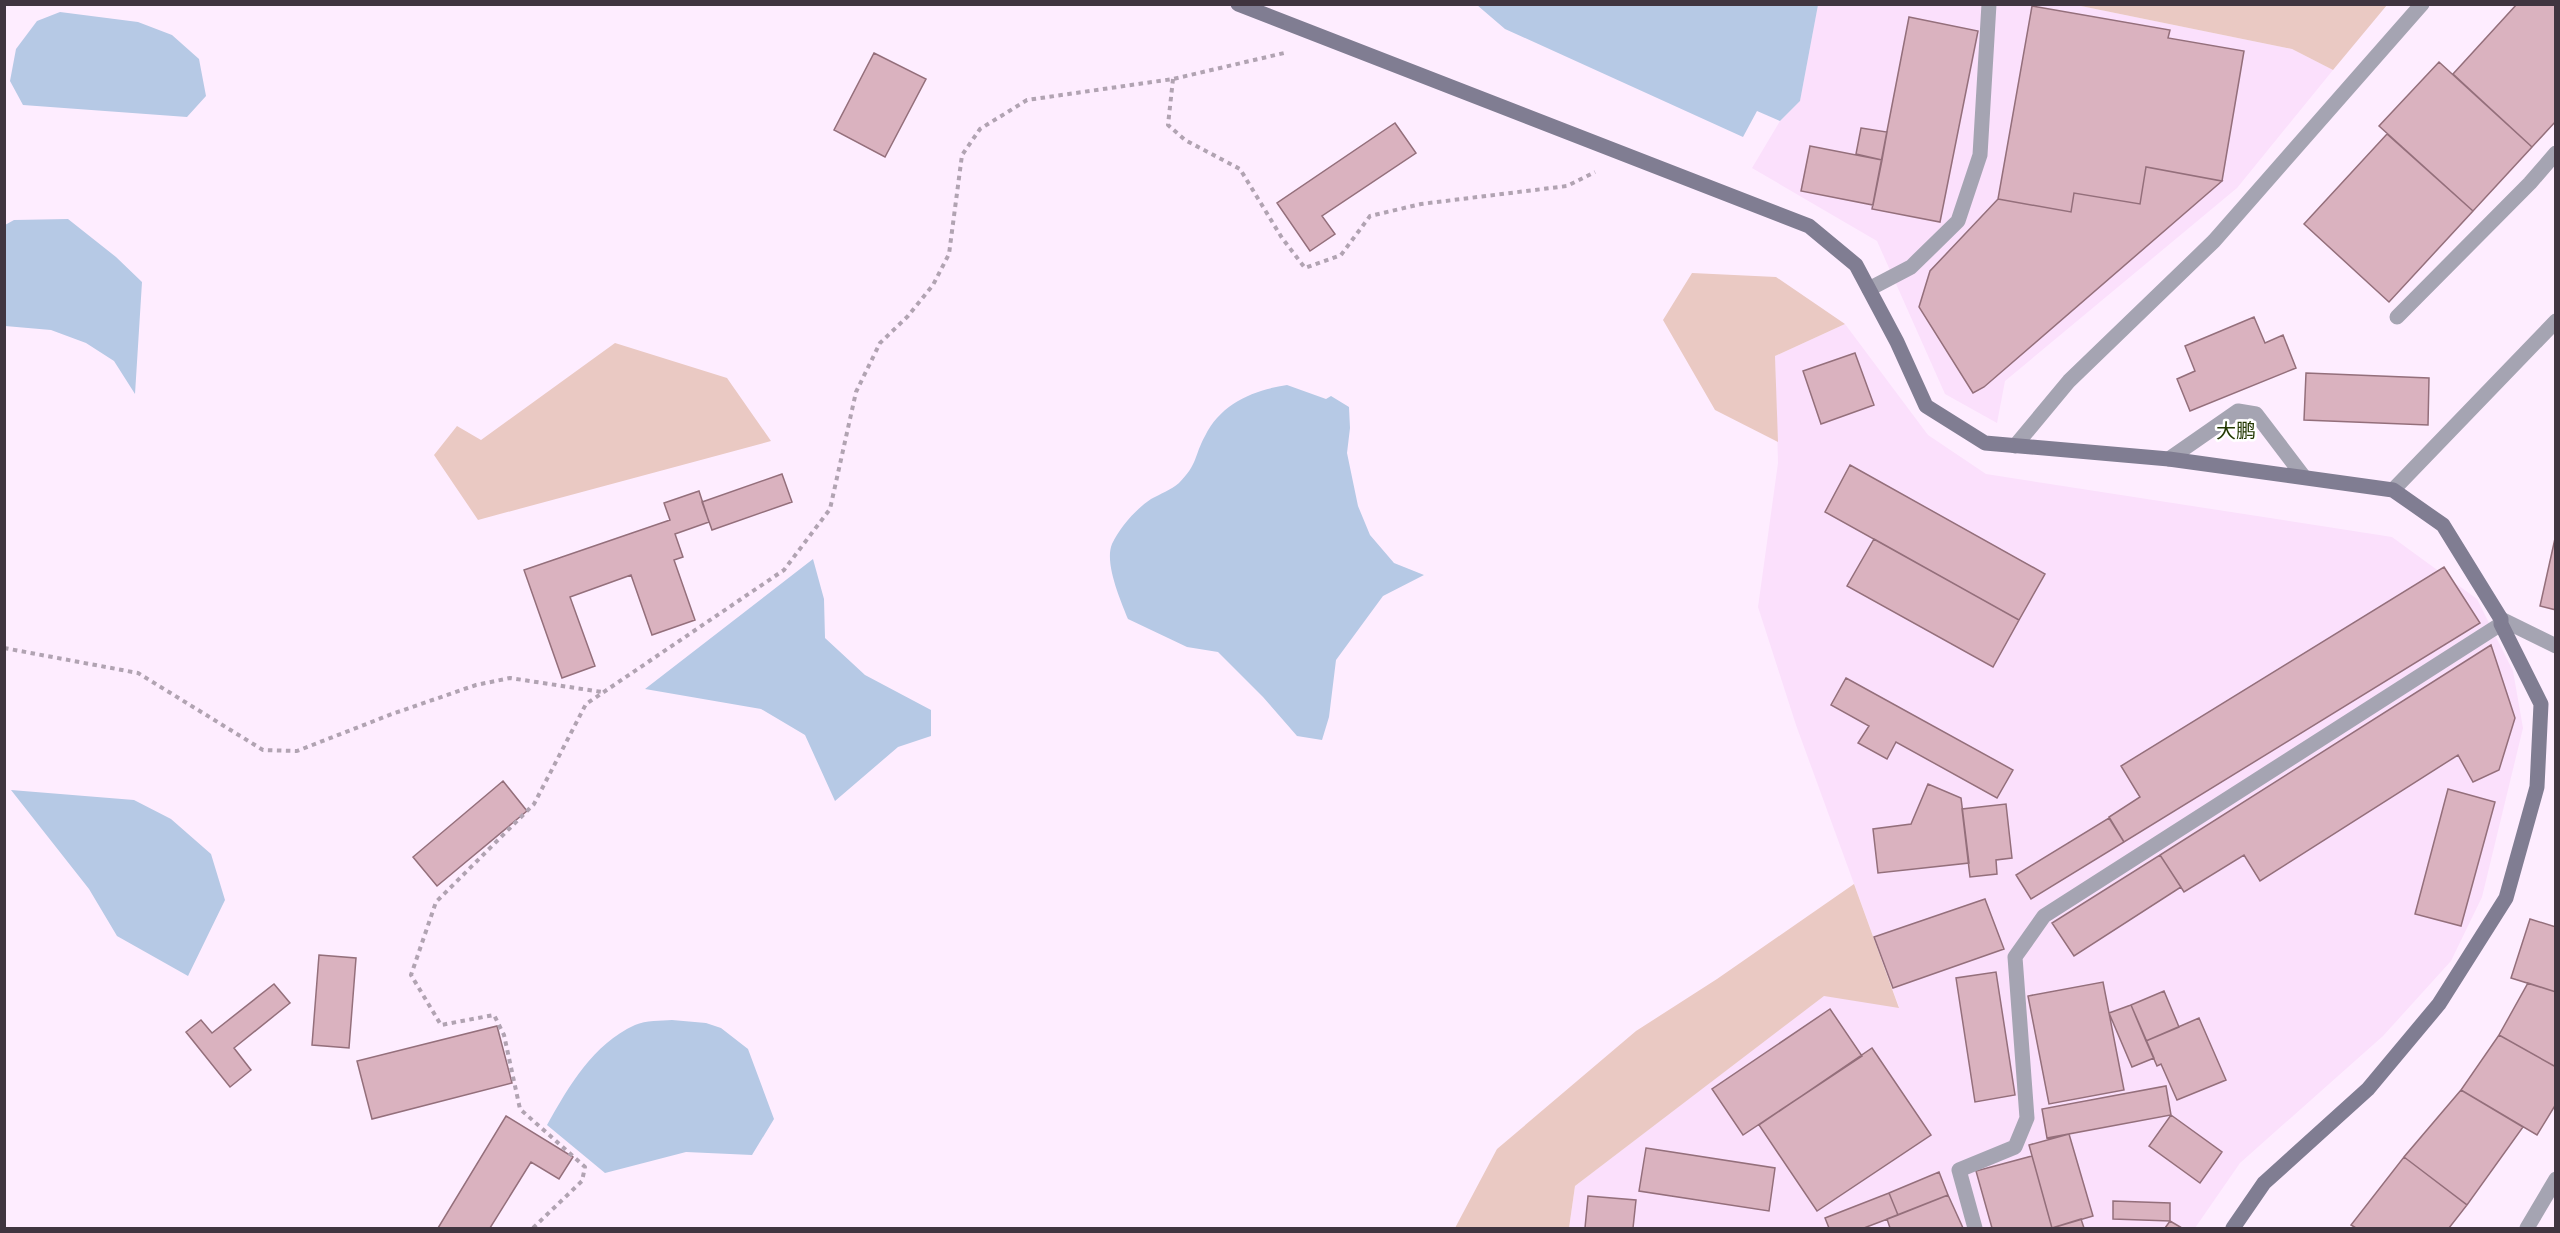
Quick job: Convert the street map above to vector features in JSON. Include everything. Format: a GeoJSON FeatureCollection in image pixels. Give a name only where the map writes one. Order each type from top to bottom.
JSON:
{"type":"FeatureCollection","features":[{"type":"Feature","properties":{"kind":"main road"},"geometry":{"type":"LineString","coordinates":[[1238,4],[1809,226],[1856,266],[1897,342],[1926,406],[1985,443],[2169,459],[2393,490],[2443,525],[2501,622],[2541,704],[2537,787],[2506,898],[2439,1004],[2368,1089],[2264,1183],[2233,1228]]}},
{"type":"Feature","properties":{"kind":"street"},"geometry":{"type":"LineString","coordinates":[[1869,289],[1911,267],[1958,221],[1980,155],[1989,4]]}},
{"type":"Feature","properties":{"kind":"street"},"geometry":{"type":"LineString","coordinates":[[2015,446],[2069,381],[2214,241],[2422,4]]}},
{"type":"Feature","properties":{"kind":"street"},"geometry":{"type":"LineString","coordinates":[[2397,317],[2530,183],[2556,153]]}},
{"type":"Feature","properties":{"kind":"street"},"geometry":{"type":"LineString","coordinates":[[2393,490],[2556,321]]}},
{"type":"Feature","properties":{"kind":"street"},"geometry":{"type":"LineString","coordinates":[[2169,459],[2238,411],[2256,414],[2304,477]]}},
{"type":"Feature","properties":{"kind":"street"},"geometry":{"type":"LineString","coordinates":[[1975,1228],[1959,1170],[2015,1147],[2027,1118],[2015,957],[2044,915],[2501,622],[2556,646]]}},
{"type":"Feature","properties":{"kind":"street"},"geometry":{"type":"LineString","coordinates":[[2527,1228],[2556,1179]]}},
{"type":"Feature","properties":{"kind":"path"},"geometry":{"type":"LineString","coordinates":[[533,1228],[582,1180],[585,1167],[520,1109],[504,1035],[494,1015],[441,1025],[411,975],[436,902],[534,804],[586,704],[784,570],[830,510],[856,392],[880,343],[908,316],[933,285],[949,254],[962,155],[980,129],[1027,100],[1173,79],[1288,52]]}},
{"type":"Feature","properties":{"kind":"path"},"geometry":{"type":"LineString","coordinates":[[1173,79],[1168,125],[1185,140],[1240,169],[1282,238],[1305,268],[1341,255],[1370,216],[1421,204],[1567,186],[1628,155]]}},
{"type":"Feature","properties":{"kind":"path"},"geometry":{"type":"LineString","coordinates":[[4,648],[138,673],[263,750],[297,751],[465,688],[510,678],[603,692]]}},
{"type":"Feature","properties":{"kind":"shaded area"},"geometry":{"type":"Polygon","coordinates":[[[2387,4],[2333,70],[2292,49],[2076,5],[2387,4]]]}},
{"type":"Feature","properties":{"kind":"shaded area"},"geometry":{"type":"Polygon","coordinates":[[[1818,5],[2076,5],[2292,49],[2333,70],[2237,188],[2005,381],[1997,423],[1945,394],[1877,241],[1752,168],[1780,121],[1800,101],[1818,5]]]}},
{"type":"Feature","properties":{"kind":"shaded area"},"geometry":{"type":"Polygon","coordinates":[[[1692,273],[1776,277],[1845,324],[1775,356],[1778,442],[1715,410],[1663,320],[1692,273]]]}},
{"type":"Feature","properties":{"kind":"shaded area"},"geometry":{"type":"Polygon","coordinates":[[[1845,324],[1928,435],[1986,474],[2392,537],[2477,599],[2513,671],[2523,728],[2482,897],[2451,961],[2383,1036],[2240,1163],[2195,1228],[1569,1228],[1575,1186],[1824,995],[1899,1007],[1796,725],[1758,607],[1778,463],[1775,356],[1845,324]]]}},
{"type":"Feature","properties":{"kind":"shaded area"},"geometry":{"type":"Polygon","coordinates":[[[615,343],[727,378],[771,441],[478,520],[434,455],[457,426],[481,440],[615,343]]]}},
{"type":"Feature","properties":{"kind":"shaded area"},"geometry":{"type":"Polygon","coordinates":[[[1854,884],[1899,1008],[1824,996],[1575,1186],[1569,1228],[1455,1228],[1497,1149],[1636,1031],[1717,979],[1854,884]]]}},
{"type":"Feature","properties":{"kind":"water"},"geometry":{"type":"Polygon","coordinates":[[[1477,5],[1818,5],[1800,101],[1780,121],[1757,111],[1743,137],[1505,29],[1477,5]]]}},
{"type":"Feature","properties":{"kind":"water"},"geometry":{"type":"Polygon","coordinates":[[[60,12],[138,22],[172,35],[199,59],[206,96],[187,117],[23,105],[10,81],[16,49],[37,21],[60,12]]]}},
{"type":"Feature","properties":{"kind":"water"},"geometry":{"type":"Polygon","coordinates":[[[68,219],[116,257],[142,282],[135,394],[114,361],[86,343],[51,330],[5,326],[5,225],[14,220],[68,219]]]}},
{"type":"Feature","properties":{"kind":"water"},"geometry":{"type":"Polygon","coordinates":[[[1287,385],[1326,399],[1331,396],[1349,407],[1350,428],[1347,453],[1358,506],[1370,535],[1394,563],[1424,575],[1383,596],[1336,660],[1329,717],[1322,740],[1297,736],[1263,697],[1218,652],[1187,647],[1128,619],[1114,582],[1110,561],[1112,544],[1124,525],[1145,503],[1179,483],[1193,465],[1205,436],[1220,415],[1229,407],[1251,395],[1287,385]]]}},
{"type":"Feature","properties":{"kind":"water"},"geometry":{"type":"Polygon","coordinates":[[[813,559],[824,599],[825,638],[865,675],[931,710],[931,736],[898,747],[835,801],[805,735],[761,709],[645,689],[813,559]]]}},
{"type":"Feature","properties":{"kind":"water"},"geometry":{"type":"Polygon","coordinates":[[[11,790],[134,800],[171,819],[211,854],[225,900],[188,976],[117,936],[89,889],[11,790]]]}},
{"type":"Feature","properties":{"kind":"water"},"geometry":{"type":"Polygon","coordinates":[[[672,1020],[706,1023],[721,1028],[748,1049],[774,1119],[752,1155],[686,1152],[605,1173],[547,1125],[573,1081],[607,1043],[639,1023],[672,1020]]]}},
{"type":"Feature","properties":{"kind":"building"},"geometry":{"type":"Polygon","coordinates":[[[2517,4],[2556,4],[2556,121],[2532,147],[2453,74],[2517,4]]]}},
{"type":"Feature","properties":{"kind":"building"},"geometry":{"type":"Polygon","coordinates":[[[2032,6],[2170,30],[2168,38],[2244,51],[2222,181],[2146,167],[2140,204],[2074,193],[2071,212],[1998,199],[2032,6]]]}},
{"type":"Feature","properties":{"kind":"building"},"geometry":{"type":"Polygon","coordinates":[[[1909,17],[1978,31],[1940,222],[1872,209],[1909,17]]]}},
{"type":"Feature","properties":{"kind":"building"},"geometry":{"type":"Polygon","coordinates":[[[874,53],[926,79],[885,157],[834,130],[874,53]]]}},
{"type":"Feature","properties":{"kind":"building"},"geometry":{"type":"Polygon","coordinates":[[[2439,62],[2532,147],[2473,211],[2379,126],[2439,62]]]}},
{"type":"Feature","properties":{"kind":"building"},"geometry":{"type":"Polygon","coordinates":[[[1395,123],[1416,153],[1322,216],[1335,234],[1310,251],[1277,203],[1395,123]]]}},
{"type":"Feature","properties":{"kind":"building"},"geometry":{"type":"Polygon","coordinates":[[[1861,128],[1887,132],[1882,160],[1856,154],[1861,128]]]}},
{"type":"Feature","properties":{"kind":"building"},"geometry":{"type":"Polygon","coordinates":[[[2387,134],[2473,211],[2389,302],[2304,224],[2387,134]]]}},
{"type":"Feature","properties":{"kind":"building"},"geometry":{"type":"Polygon","coordinates":[[[1810,146],[1882,160],[1873,205],[1801,191],[1810,146]]]}},
{"type":"Feature","properties":{"kind":"building"},"geometry":{"type":"Polygon","coordinates":[[[2146,167],[2222,181],[1984,387],[1973,393],[1919,307],[1930,271],[1998,199],[2071,212],[2074,193],[2140,204],[2146,167]]]}},
{"type":"Feature","properties":{"kind":"building"},"geometry":{"type":"Polygon","coordinates":[[[2254,317],[2265,343],[2283,335],[2296,368],[2190,411],[2177,379],[2195,371],[2185,346],[2254,317]]]}},
{"type":"Feature","properties":{"kind":"building"},"geometry":{"type":"Polygon","coordinates":[[[1855,353],[1874,405],[1821,424],[1803,371],[1855,353]]]}},
{"type":"Feature","properties":{"kind":"building"},"geometry":{"type":"Polygon","coordinates":[[[2306,373],[2429,378],[2428,425],[2304,420],[2306,373]]]}},
{"type":"Feature","properties":{"kind":"building"},"geometry":{"type":"Polygon","coordinates":[[[1850,465],[2045,574],[2019,620],[1825,512],[1850,465]]]}},
{"type":"Feature","properties":{"kind":"building"},"geometry":{"type":"Polygon","coordinates":[[[782,474],[792,502],[712,530],[702,502],[782,474]]]}},
{"type":"Feature","properties":{"kind":"building"},"geometry":{"type":"Polygon","coordinates":[[[699,491],[709,522],[675,534],[683,557],[674,560],[695,620],[652,635],[631,575],[570,597],[595,666],[562,678],[524,570],[670,520],[664,503],[699,491]]]}},
{"type":"Feature","properties":{"kind":"building"},"geometry":{"type":"Polygon","coordinates":[[[2556,534],[2556,610],[2540,606],[2556,534]]]}},
{"type":"Feature","properties":{"kind":"building"},"geometry":{"type":"Polygon","coordinates":[[[1874,539],[2019,620],[1993,667],[1847,586],[1874,539]]]}},
{"type":"Feature","properties":{"kind":"building"},"geometry":{"type":"Polygon","coordinates":[[[2444,567],[2480,623],[2124,842],[2109,817],[2140,797],[2121,766],[2444,567]]]}},
{"type":"Feature","properties":{"kind":"building"},"geometry":{"type":"Polygon","coordinates":[[[2491,645],[2515,718],[2499,770],[2473,782],[2458,755],[2260,881],[2244,855],[2184,892],[2160,855],[2491,645]]]}},
{"type":"Feature","properties":{"kind":"building"},"geometry":{"type":"Polygon","coordinates":[[[1846,678],[2013,770],[1997,798],[1896,742],[1887,759],[1858,743],[1869,726],[1831,705],[1846,678]]]}},
{"type":"Feature","properties":{"kind":"building"},"geometry":{"type":"Polygon","coordinates":[[[503,781],[527,811],[437,886],[413,857],[503,781]]]}},
{"type":"Feature","properties":{"kind":"building"},"geometry":{"type":"Polygon","coordinates":[[[1928,784],[1961,798],[1969,863],[1878,873],[1873,829],[1911,824],[1928,784]]]}},
{"type":"Feature","properties":{"kind":"building"},"geometry":{"type":"Polygon","coordinates":[[[2448,789],[2495,802],[2461,926],[2415,914],[2448,789]]]}},
{"type":"Feature","properties":{"kind":"building"},"geometry":{"type":"Polygon","coordinates":[[[2006,804],[2012,858],[1996,860],[1997,874],[1970,877],[1962,809],[2006,804]]]}},
{"type":"Feature","properties":{"kind":"building"},"geometry":{"type":"Polygon","coordinates":[[[2109,818],[2124,842],[2031,899],[2016,875],[2109,818]]]}},
{"type":"Feature","properties":{"kind":"building"},"geometry":{"type":"Polygon","coordinates":[[[2160,855],[2181,887],[2074,956],[2052,923],[2160,855]]]}},
{"type":"Feature","properties":{"kind":"building"},"geometry":{"type":"Polygon","coordinates":[[[1985,899],[2004,949],[1893,988],[1874,937],[1985,899]]]}},
{"type":"Feature","properties":{"kind":"building"},"geometry":{"type":"Polygon","coordinates":[[[2530,919],[2556,927],[2556,992],[2511,978],[2530,919]]]}},
{"type":"Feature","properties":{"kind":"building"},"geometry":{"type":"Polygon","coordinates":[[[319,955],[356,958],[349,1048],[312,1045],[319,955]]]}},
{"type":"Feature","properties":{"kind":"building"},"geometry":{"type":"Polygon","coordinates":[[[1996,972],[2015,1095],[1975,1102],[1956,978],[1996,972]]]}},
{"type":"Feature","properties":{"kind":"building"},"geometry":{"type":"Polygon","coordinates":[[[2103,982],[2124,1090],[2049,1104],[2028,996],[2103,982]]]}},
{"type":"Feature","properties":{"kind":"building"},"geometry":{"type":"Polygon","coordinates":[[[2528,983],[2556,992],[2556,1067],[2499,1035],[2528,983]]]}},
{"type":"Feature","properties":{"kind":"building"},"geometry":{"type":"Polygon","coordinates":[[[274,984],[290,1003],[234,1048],[251,1070],[230,1087],[186,1032],[201,1020],[212,1033],[274,984]]]}},
{"type":"Feature","properties":{"kind":"building"},"geometry":{"type":"Polygon","coordinates":[[[2164,991],[2179,1027],[2146,1041],[2131,1005],[2164,991]]]}},
{"type":"Feature","properties":{"kind":"building"},"geometry":{"type":"Polygon","coordinates":[[[2131,1005],[2154,1058],[2132,1067],[2109,1013],[2131,1005]]]}},
{"type":"Feature","properties":{"kind":"building"},"geometry":{"type":"Polygon","coordinates":[[[1830,1009],[1862,1056],[1743,1135],[1712,1089],[1830,1009]]]}},
{"type":"Feature","properties":{"kind":"building"},"geometry":{"type":"Polygon","coordinates":[[[2199,1018],[2226,1080],[2177,1100],[2161,1064],[2157,1066],[2146,1041],[2199,1018]]]}},
{"type":"Feature","properties":{"kind":"building"},"geometry":{"type":"Polygon","coordinates":[[[497,1026],[512,1083],[372,1119],[357,1061],[497,1026]]]}},
{"type":"Feature","properties":{"kind":"building"},"geometry":{"type":"Polygon","coordinates":[[[2499,1035],[2556,1067],[2556,1104],[2537,1135],[2461,1090],[2499,1035]]]}},
{"type":"Feature","properties":{"kind":"building"},"geometry":{"type":"Polygon","coordinates":[[[1872,1048],[1931,1135],[1817,1211],[1759,1125],[1872,1048]]]}},
{"type":"Feature","properties":{"kind":"building"},"geometry":{"type":"Polygon","coordinates":[[[2166,1086],[2171,1115],[2047,1138],[2042,1109],[2166,1086]]]}},
{"type":"Feature","properties":{"kind":"building"},"geometry":{"type":"Polygon","coordinates":[[[2461,1090],[2523,1127],[2467,1205],[2404,1157],[2461,1090]]]}},
{"type":"Feature","properties":{"kind":"building"},"geometry":{"type":"Polygon","coordinates":[[[2171,1115],[2222,1152],[2200,1183],[2149,1146],[2171,1115]]]}},
{"type":"Feature","properties":{"kind":"building"},"geometry":{"type":"Polygon","coordinates":[[[506,1116],[573,1157],[559,1179],[531,1162],[490,1228],[438,1228],[506,1116]]]}},
{"type":"Feature","properties":{"kind":"building"},"geometry":{"type":"Polygon","coordinates":[[[2069,1134],[2093,1216],[2052,1228],[2029,1145],[2069,1134]]]}},
{"type":"Feature","properties":{"kind":"building"},"geometry":{"type":"Polygon","coordinates":[[[1646,1148],[1775,1168],[1769,1211],[1639,1191],[1646,1148]]]}},
{"type":"Feature","properties":{"kind":"building"},"geometry":{"type":"Polygon","coordinates":[[[2032,1156],[2052,1228],[1992,1228],[1976,1171],[2032,1156]]]}},
{"type":"Feature","properties":{"kind":"building"},"geometry":{"type":"Polygon","coordinates":[[[2404,1157],[2467,1205],[2449,1228],[2356,1228],[2351,1225],[2404,1157]]]}},
{"type":"Feature","properties":{"kind":"building"},"geometry":{"type":"Polygon","coordinates":[[[1939,1172],[1948,1195],[1898,1215],[1889,1193],[1939,1172]]]}},
{"type":"Feature","properties":{"kind":"building"},"geometry":{"type":"Polygon","coordinates":[[[1889,1193],[1898,1215],[1864,1228],[1829,1228],[1825,1218],[1889,1193]]]}},
{"type":"Feature","properties":{"kind":"building"},"geometry":{"type":"Polygon","coordinates":[[[1948,1195],[1963,1228],[1890,1228],[1887,1219],[1948,1195]]]}},
{"type":"Feature","properties":{"kind":"building"},"geometry":{"type":"Polygon","coordinates":[[[1588,1196],[1636,1200],[1633,1228],[1585,1228],[1588,1196]]]}},
{"type":"Feature","properties":{"kind":"building"},"geometry":{"type":"Polygon","coordinates":[[[2113,1201],[2170,1203],[2170,1221],[2113,1219],[2113,1201]]]}},
{"type":"Feature","properties":{"kind":"building"},"geometry":{"type":"Polygon","coordinates":[[[2081,1219],[2084,1228],[2052,1228],[2081,1219]]]}},
{"type":"Feature","properties":{"kind":"building"},"geometry":{"type":"Polygon","coordinates":[[[2170,1221],[2182,1228],[2165,1228],[2170,1221]]]}},
{"type":"Feature","properties":{"kind":"district","name":"大鹏"},"geometry":{"type":"Point","coordinates":[2236,431]}}]}
